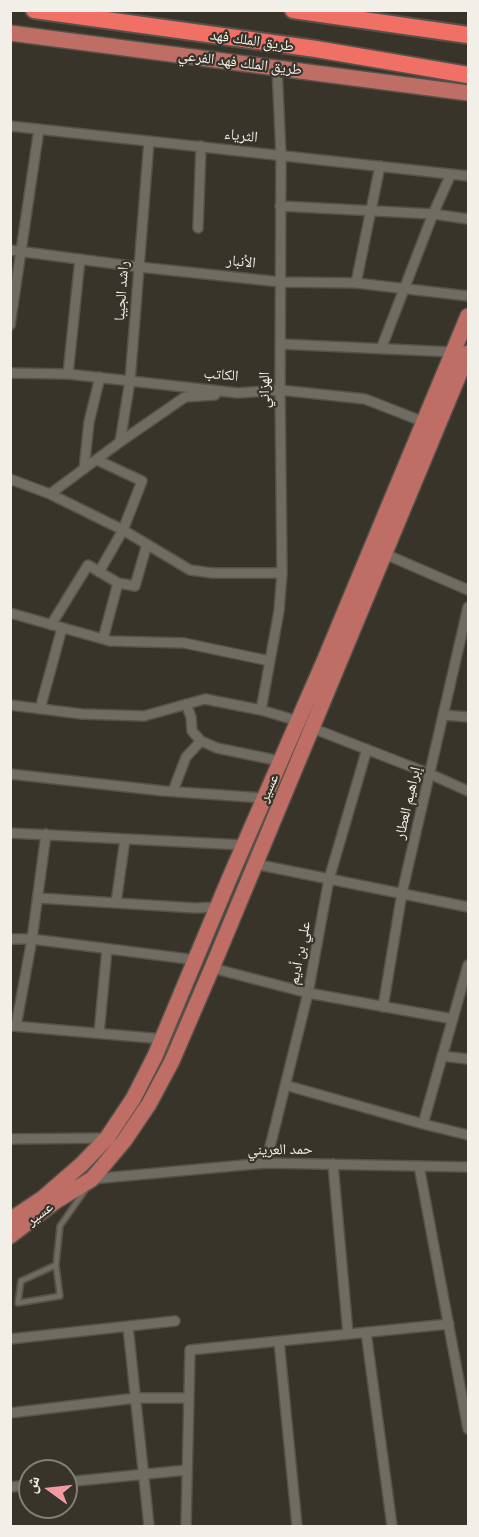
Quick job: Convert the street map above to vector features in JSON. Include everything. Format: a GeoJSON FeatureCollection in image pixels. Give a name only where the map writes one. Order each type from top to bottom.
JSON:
{"type":"FeatureCollection","features":[{"type":"Feature","properties":{"kind":"highway","name":"طريق الملك فهد"},"geometry":{"type":"LineString","coordinates":[[34,10],[316,50],[468,75]]}},
{"type":"Feature","properties":{"kind":"highway"},"geometry":{"type":"LineString","coordinates":[[293,10],[468,34]]}},
{"type":"Feature","properties":{"kind":"main road","name":"طريق الملك فهد الفرعي"},"geometry":{"type":"LineString","coordinates":[[10,33],[463,93]]}},
{"type":"Feature","properties":{"kind":"main road","name":"عسير"},"geometry":{"type":"LineString","coordinates":[[10,1236],[56,1201],[92,1179],[124,1141],[149,1104],[172,1061],[385,554],[464,355],[468,316]]}},
{"type":"Feature","properties":{"kind":"main road","name":"عسير"},"geometry":{"type":"LineString","coordinates":[[10,1220],[43,1198],[82,1164],[107,1138],[133,1100],[163,1039],[424,422],[464,355]]}},
{"type":"Feature","properties":{"kind":"street","name":"الهزاني"},"geometry":{"type":"LineString","coordinates":[[261,710],[279,611],[282,573],[280,155],[277,68]]}},
{"type":"Feature","properties":{"kind":"street","name":"الثرياء"},"geometry":{"type":"LineString","coordinates":[[10,126],[468,176]]}},
{"type":"Feature","properties":{"kind":"street"},"geometry":{"type":"LineString","coordinates":[[10,325],[39,129]]}},
{"type":"Feature","properties":{"kind":"street","name":"راشد الجيبا"},"geometry":{"type":"LineString","coordinates":[[120,442],[130,381],[149,141]]}},
{"type":"Feature","properties":{"kind":"street"},"geometry":{"type":"LineString","coordinates":[[198,228],[201,146]]}},
{"type":"Feature","properties":{"kind":"street"},"geometry":{"type":"LineString","coordinates":[[356,283],[380,166]]}},
{"type":"Feature","properties":{"kind":"street"},"geometry":{"type":"LineString","coordinates":[[381,349],[433,214],[451,174]]}},
{"type":"Feature","properties":{"kind":"street"},"geometry":{"type":"LineString","coordinates":[[280,206],[433,214],[468,219]]}},
{"type":"Feature","properties":{"kind":"street","name":"الأنبار"},"geometry":{"type":"LineString","coordinates":[[10,250],[281,282],[356,283],[468,296]]}},
{"type":"Feature","properties":{"kind":"street"},"geometry":{"type":"LineString","coordinates":[[68,374],[80,259]]}},
{"type":"Feature","properties":{"kind":"street"},"geometry":{"type":"LineString","coordinates":[[280,344],[464,355]]}},
{"type":"Feature","properties":{"kind":"street","name":"الكاتب"},"geometry":{"type":"LineString","coordinates":[[10,372],[68,374],[238,393],[280,390],[364,399],[424,422]]}},
{"type":"Feature","properties":{"kind":"street"},"geometry":{"type":"LineString","coordinates":[[84,469],[89,422],[100,377]]}},
{"type":"Feature","properties":{"kind":"street"},"geometry":{"type":"LineString","coordinates":[[51,494],[185,397],[238,393]]}},
{"type":"Feature","properties":{"kind":"street"},"geometry":{"type":"LineString","coordinates":[[97,460],[142,481],[123,530],[99,572]]}},
{"type":"Feature","properties":{"kind":"street"},"geometry":{"type":"LineString","coordinates":[[10,479],[51,494],[123,530],[190,570],[212,573],[282,573]]}},
{"type":"Feature","properties":{"kind":"street"},"geometry":{"type":"LineString","coordinates":[[51,625],[88,565],[118,583],[135,586],[147,544]]}},
{"type":"Feature","properties":{"kind":"street"},"geometry":{"type":"LineString","coordinates":[[385,554],[468,590]]}},
{"type":"Feature","properties":{"kind":"street"},"geometry":{"type":"LineString","coordinates":[[103,639],[118,583]]}},
{"type":"Feature","properties":{"kind":"street","name":"إبراهيم العطار"},"geometry":{"type":"LineString","coordinates":[[383,1007],[402,894],[468,607]]}},
{"type":"Feature","properties":{"kind":"street"},"geometry":{"type":"LineString","coordinates":[[10,613],[110,641],[184,643],[270,661]]}},
{"type":"Feature","properties":{"kind":"street"},"geometry":{"type":"LineString","coordinates":[[40,709],[62,628]]}},
{"type":"Feature","properties":{"kind":"street"},"geometry":{"type":"LineString","coordinates":[[10,705],[82,714],[144,716],[205,699],[261,710],[298,721]]}},
{"type":"Feature","properties":{"kind":"street"},"geometry":{"type":"LineString","coordinates":[[186,704],[191,717],[192,732],[201,741],[217,748],[280,761]]}},
{"type":"Feature","properties":{"kind":"street"},"geometry":{"type":"LineString","coordinates":[[444,715],[468,717]]}},
{"type":"Feature","properties":{"kind":"street"},"geometry":{"type":"LineString","coordinates":[[312,728],[468,791]]}},
{"type":"Feature","properties":{"kind":"street"},"geometry":{"type":"LineString","coordinates":[[172,791],[186,757],[201,741]]}},
{"type":"Feature","properties":{"kind":"street","name":"علي بن أديم"},"geometry":{"type":"LineString","coordinates":[[266,1163],[308,993],[329,879],[367,749]]}},
{"type":"Feature","properties":{"kind":"street"},"geometry":{"type":"LineString","coordinates":[[10,774],[264,798]]}},
{"type":"Feature","properties":{"kind":"street"},"geometry":{"type":"LineString","coordinates":[[10,832],[244,845]]}},
{"type":"Feature","properties":{"kind":"street"},"geometry":{"type":"LineString","coordinates":[[46,834],[32,939],[13,1026],[163,1039]]}},
{"type":"Feature","properties":{"kind":"street"},"geometry":{"type":"LineString","coordinates":[[116,903],[124,839]]}},
{"type":"Feature","properties":{"kind":"street"},"geometry":{"type":"LineString","coordinates":[[255,864],[468,907]]}},
{"type":"Feature","properties":{"kind":"street"},"geometry":{"type":"LineString","coordinates":[[38,898],[195,908],[218,907]]}},
{"type":"Feature","properties":{"kind":"street"},"geometry":{"type":"LineString","coordinates":[[10,939],[32,939],[196,960]]}},
{"type":"Feature","properties":{"kind":"street"},"geometry":{"type":"LineString","coordinates":[[99,1033],[107,949]]}},
{"type":"Feature","properties":{"kind":"street"},"geometry":{"type":"LineString","coordinates":[[423,1124],[453,1019],[464,997],[468,965]]}},
{"type":"Feature","properties":{"kind":"street"},"geometry":{"type":"LineString","coordinates":[[212,968],[308,993],[453,1019]]}},
{"type":"Feature","properties":{"kind":"street"},"geometry":{"type":"LineString","coordinates":[[442,1056],[468,1059]]}},
{"type":"Feature","properties":{"kind":"street"},"geometry":{"type":"LineString","coordinates":[[285,1085],[468,1135]]}},
{"type":"Feature","properties":{"kind":"street"},"geometry":{"type":"LineString","coordinates":[[10,1139],[107,1138]]}},
{"type":"Feature","properties":{"kind":"street","name":"حمد العريني"},"geometry":{"type":"LineString","coordinates":[[92,1179],[266,1163],[468,1167]]}},
{"type":"Feature","properties":{"kind":"street"},"geometry":{"type":"LineString","coordinates":[[333,1164],[348,1334]]}},
{"type":"Feature","properties":{"kind":"street"},"geometry":{"type":"LineString","coordinates":[[419,1166],[468,1429]]}},
{"type":"Feature","properties":{"kind":"street"},"geometry":{"type":"LineString","coordinates":[[10,1339],[174,1321]]}},
{"type":"Feature","properties":{"kind":"street"},"geometry":{"type":"LineString","coordinates":[[186,1527],[190,1350],[449,1323]]}},
{"type":"Feature","properties":{"kind":"street"},"geometry":{"type":"LineString","coordinates":[[128,1326],[149,1527]]}},
{"type":"Feature","properties":{"kind":"street"},"geometry":{"type":"LineString","coordinates":[[366,1332],[392,1527]]}},
{"type":"Feature","properties":{"kind":"street"},"geometry":{"type":"LineString","coordinates":[[279,1341],[297,1527]]}},
{"type":"Feature","properties":{"kind":"street"},"geometry":{"type":"LineString","coordinates":[[10,1413],[136,1398],[189,1398]]}},
{"type":"Feature","properties":{"kind":"street"},"geometry":{"type":"LineString","coordinates":[[78,1481],[187,1470]]}},
{"type":"Feature","properties":{"kind":"lane"},"geometry":{"type":"LineString","coordinates":[[56,1265],[21,1281],[18,1303],[60,1296],[56,1265],[60,1226],[92,1179]]}}]}
